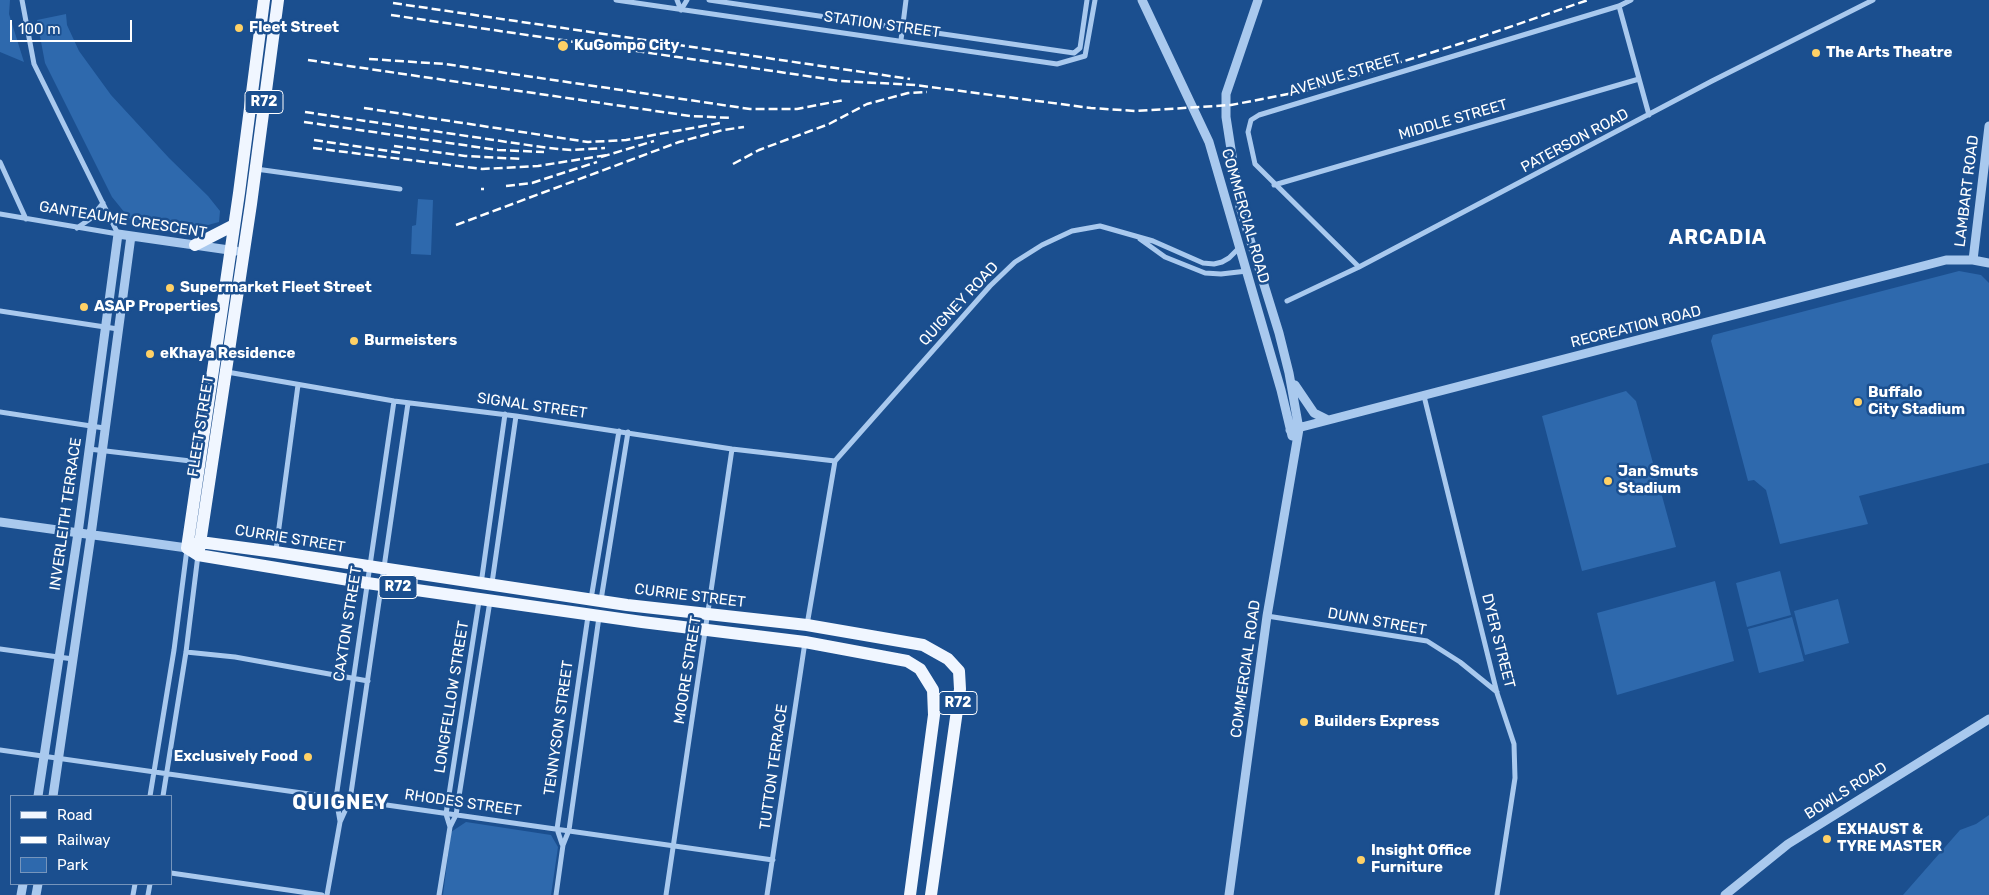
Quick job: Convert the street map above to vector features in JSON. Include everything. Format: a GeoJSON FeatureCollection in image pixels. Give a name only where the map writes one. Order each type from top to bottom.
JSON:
{"type":"FeatureCollection","features":[{"type":"Feature","properties":{"kind":"main road","name":"FLEET STREET"},"geometry":{"type":"LineString","coordinates":[[195,548],[226,372],[234,315],[235,223],[264,0]]}},
{"type":"Feature","properties":{"kind":"main road","name":"FLEET STREET"},"geometry":{"type":"LineString","coordinates":[[195,548],[199,462],[220,313],[236,251],[245,234],[251,204],[278,0]]}},
{"type":"Feature","properties":{"kind":"main road"},"geometry":{"type":"LineString","coordinates":[[261,22],[275,23]]}},
{"type":"Feature","properties":{"kind":"main road"},"geometry":{"type":"LineString","coordinates":[[195,245],[235,223]]}},
{"type":"Feature","properties":{"kind":"main road"},"geometry":{"type":"LineString","coordinates":[[220,313],[234,315]]}},
{"type":"Feature","properties":{"kind":"main road","name":"CURRIE STREET"},"geometry":{"type":"LineString","coordinates":[[195,548],[275,552],[486,585],[709,616],[807,625],[923,646],[948,659],[959,671],[960,689],[931,895]]}},
{"type":"Feature","properties":{"kind":"main road","name":"CURRIE STREET"},"geometry":{"type":"LineString","coordinates":[[195,548],[367,583],[805,642],[907,661],[920,669],[932,690],[934,715],[910,895]]}},
{"type":"Feature","properties":{"kind":"street"},"geometry":{"type":"LineString","coordinates":[[22,0],[34,64],[118,234]]}},
{"type":"Feature","properties":{"kind":"street","name":"STATION STREET"},"geometry":{"type":"LineString","coordinates":[[616,0],[1057,64],[1085,56],[1095,0]]}},
{"type":"Feature","properties":{"kind":"street"},"geometry":{"type":"LineString","coordinates":[[677,0],[681,10]]}},
{"type":"Feature","properties":{"kind":"street"},"geometry":{"type":"LineString","coordinates":[[681,10],[687,0]]}},
{"type":"Feature","properties":{"kind":"street","name":"STATION STREET"},"geometry":{"type":"LineString","coordinates":[[709,0],[1074,53],[1080,48],[1086,0]]}},
{"type":"Feature","properties":{"kind":"street"},"geometry":{"type":"LineString","coordinates":[[901,40],[906,0]]}},
{"type":"Feature","properties":{"kind":"street","name":"COMMERCIAL ROAD"},"geometry":{"type":"LineString","coordinates":[[1142,0],[1209,142],[1281,390],[1295,429]]}},
{"type":"Feature","properties":{"kind":"street"},"geometry":{"type":"LineString","coordinates":[[1250,20],[1251,0]]}},
{"type":"Feature","properties":{"kind":"street"},"geometry":{"type":"LineString","coordinates":[[1250,20],[1258,0]]}},
{"type":"Feature","properties":{"kind":"street","name":"AVENUE STREET"},"geometry":{"type":"LineString","coordinates":[[1359,267],[1274,185],[1255,164],[1251,153],[1248,132],[1249,125],[1254,117],[1619,6],[1631,0]]}},
{"type":"Feature","properties":{"kind":"street","name":"PATERSON ROAD"},"geometry":{"type":"LineString","coordinates":[[1287,301],[1359,267],[1874,0]]}},
{"type":"Feature","properties":{"kind":"street"},"geometry":{"type":"LineString","coordinates":[[1619,6],[1650,116]]}},
{"type":"Feature","properties":{"kind":"street","name":"COMMERCIAL ROAD"},"geometry":{"type":"LineString","coordinates":[[1229,895],[1267,616],[1296,449],[1289,373],[1240,207],[1226,116],[1226,94],[1250,20]]}},
{"type":"Feature","properties":{"kind":"street","name":"MIDDLE STREET"},"geometry":{"type":"LineString","coordinates":[[1274,185],[1639,79]]}},
{"type":"Feature","properties":{"kind":"street","name":"LAMBART ROAD"},"geometry":{"type":"LineString","coordinates":[[1973,260],[1989,126]]}},
{"type":"Feature","properties":{"kind":"street"},"geometry":{"type":"LineString","coordinates":[[0,162],[26,219]]}},
{"type":"Feature","properties":{"kind":"street"},"geometry":{"type":"LineString","coordinates":[[256,169],[400,189]]}},
{"type":"Feature","properties":{"kind":"street"},"geometry":{"type":"LineString","coordinates":[[76,228],[90,218],[104,203]]}},
{"type":"Feature","properties":{"kind":"street","name":"GANTEAUME CRESCENT"},"geometry":{"type":"LineString","coordinates":[[0,214],[76,228],[236,251]]}},
{"type":"Feature","properties":{"kind":"street","name":"QUIGNEY ROAD"},"geometry":{"type":"LineString","coordinates":[[834,461],[990,286],[1015,262],[1042,245],[1072,231],[1100,226],[1135,236],[1196,260],[1214,264],[1229,258],[1240,248]]}},
{"type":"Feature","properties":{"kind":"street","name":"INVERLEITH TERRACE"},"geometry":{"type":"LineString","coordinates":[[38,795],[46,756],[78,533],[118,234]]}},
{"type":"Feature","properties":{"kind":"street","name":"INVERLEITH TERRACE"},"geometry":{"type":"LineString","coordinates":[[53,795],[74,659],[131,236]]}},
{"type":"Feature","properties":{"kind":"street","name":"QUIGNEY ROAD"},"geometry":{"type":"LineString","coordinates":[[1135,236],[1165,257],[1204,273],[1221,274],[1247,271]]}},
{"type":"Feature","properties":{"kind":"street","name":"RECREATION ROAD"},"geometry":{"type":"LineString","coordinates":[[1295,429],[1904,270],[1946,260],[1989,262]]}},
{"type":"Feature","properties":{"kind":"street"},"geometry":{"type":"LineString","coordinates":[[0,311],[118,329]]}},
{"type":"Feature","properties":{"kind":"street","name":"SIGNAL STREET"},"geometry":{"type":"LineString","coordinates":[[226,372],[408,403],[505,414],[732,449],[834,461]]}},
{"type":"Feature","properties":{"kind":"street"},"geometry":{"type":"LineString","coordinates":[[1289,373],[1309,408],[1328,420]]}},
{"type":"Feature","properties":{"kind":"street"},"geometry":{"type":"LineString","coordinates":[[275,552],[298,385]]}},
{"type":"Feature","properties":{"kind":"street","name":"DYER STREET"},"geometry":{"type":"LineString","coordinates":[[1424,396],[1497,693],[1514,744],[1514,778],[1497,895]]}},
{"type":"Feature","properties":{"kind":"street","name":"CAXTON STREET"},"geometry":{"type":"LineString","coordinates":[[340,822],[336,798],[394,400]]}},
{"type":"Feature","properties":{"kind":"street","name":"CAXTON STREET"},"geometry":{"type":"LineString","coordinates":[[327,895],[340,822],[350,800],[383,585],[408,403]]}},
{"type":"Feature","properties":{"kind":"street"},"geometry":{"type":"LineString","coordinates":[[0,412],[104,428]]}},
{"type":"Feature","properties":{"kind":"street"},"geometry":{"type":"LineString","coordinates":[[486,585],[505,414]]}},
{"type":"Feature","properties":{"kind":"street"},"geometry":{"type":"LineString","coordinates":[[486,585],[516,416]]}},
{"type":"Feature","properties":{"kind":"street"},"geometry":{"type":"LineString","coordinates":[[596,600],[618,431]]}},
{"type":"Feature","properties":{"kind":"street"},"geometry":{"type":"LineString","coordinates":[[596,600],[628,432]]}},
{"type":"Feature","properties":{"kind":"street","name":"MOORE STREET"},"geometry":{"type":"LineString","coordinates":[[666,895],[709,616],[732,449]]}},
{"type":"Feature","properties":{"kind":"street"},"geometry":{"type":"LineString","coordinates":[[89,450],[199,462]]}},
{"type":"Feature","properties":{"kind":"street"},"geometry":{"type":"LineString","coordinates":[[807,625],[834,461]]}},
{"type":"Feature","properties":{"kind":"street","name":"CURRIE STREET"},"geometry":{"type":"LineString","coordinates":[[0,522],[195,548]]}},
{"type":"Feature","properties":{"kind":"street","name":"FLEET STREET"},"geometry":{"type":"LineString","coordinates":[[163,795],[186,652],[195,548]]}},
{"type":"Feature","properties":{"kind":"street","name":"FLEET STREET"},"geometry":{"type":"LineString","coordinates":[[150,795],[195,548]]}},
{"type":"Feature","properties":{"kind":"street","name":"LONGFELLOW STREET"},"geometry":{"type":"LineString","coordinates":[[450,827],[446,814],[484,600]]}},
{"type":"Feature","properties":{"kind":"street","name":"LONGFELLOW STREET"},"geometry":{"type":"LineString","coordinates":[[439,895],[450,827],[456,815],[484,600]]}},
{"type":"Feature","properties":{"kind":"street","name":"TENNYSON STREET"},"geometry":{"type":"LineString","coordinates":[[563,845],[557,829],[594,615]]}},
{"type":"Feature","properties":{"kind":"street","name":"TENNYSON STREET"},"geometry":{"type":"LineString","coordinates":[[556,895],[563,845],[569,830],[594,615]]}},
{"type":"Feature","properties":{"kind":"street","name":"DUNN STREET"},"geometry":{"type":"LineString","coordinates":[[1267,616],[1427,641],[1460,662],[1497,693]]}},
{"type":"Feature","properties":{"kind":"street","name":"TUTTON TERRACE"},"geometry":{"type":"LineString","coordinates":[[768,895],[805,642]]}},
{"type":"Feature","properties":{"kind":"street"},"geometry":{"type":"LineString","coordinates":[[0,649],[74,659]]}},
{"type":"Feature","properties":{"kind":"street"},"geometry":{"type":"LineString","coordinates":[[186,652],[235,657],[368,681]]}},
{"type":"Feature","properties":{"kind":"street","name":"BOWLS ROAD"},"geometry":{"type":"LineString","coordinates":[[1725,895],[1788,844],[1989,719]]}},
{"type":"Feature","properties":{"kind":"street","name":"RHODES STREET"},"geometry":{"type":"LineString","coordinates":[[0,750],[155,770],[336,798],[773,860]]}},
{"type":"Feature","properties":{"kind":"street"},"geometry":{"type":"LineString","coordinates":[[172,873],[322,895]]}},
{"type":"Feature","properties":{"kind":"green space"},"geometry":{"type":"Polygon","coordinates":[[[0,0],[10,0],[9,14],[24,62],[0,52],[0,0]]]}},
{"type":"Feature","properties":{"kind":"green space"},"geometry":{"type":"Polygon","coordinates":[[[66,14],[67,25],[79,51],[111,95],[169,158],[208,196],[220,211],[219,222],[208,225],[205,230],[136,222],[129,218],[112,197],[45,63],[37,20],[66,14]]]}},
{"type":"Feature","properties":{"kind":"green space"},"geometry":{"type":"Polygon","coordinates":[[[418,199],[433,200],[431,255],[411,254],[412,226],[416,225],[418,199]]]}},
{"type":"Feature","properties":{"kind":"green space","name":"Buffalo City Stadium"},"geometry":{"type":"Polygon","coordinates":[[[1959,271],[1981,275],[1989,283],[1989,463],[1859,496],[1868,524],[1780,544],[1766,490],[1754,480],[1748,481],[1711,341],[1713,335],[1959,271]]]}},
{"type":"Feature","properties":{"kind":"green space","name":"Jan Smuts Stadium"},"geometry":{"type":"Polygon","coordinates":[[[1626,391],[1636,401],[1676,547],[1582,571],[1542,416],[1626,391]]]}},
{"type":"Feature","properties":{"kind":"green space"},"geometry":{"type":"Polygon","coordinates":[[[1780,571],[1791,615],[1747,627],[1736,583],[1780,571]]]}},
{"type":"Feature","properties":{"kind":"green space"},"geometry":{"type":"Polygon","coordinates":[[[1715,581],[1734,661],[1617,695],[1597,613],[1715,581]]]}},
{"type":"Feature","properties":{"kind":"green space"},"geometry":{"type":"Polygon","coordinates":[[[1838,599],[1849,643],[1805,655],[1794,611],[1838,599]]]}},
{"type":"Feature","properties":{"kind":"green space"},"geometry":{"type":"Polygon","coordinates":[[[1792,617],[1804,661],[1759,673],[1748,629],[1792,617]]]}},
{"type":"Feature","properties":{"kind":"green space"},"geometry":{"type":"Polygon","coordinates":[[[1989,815],[1989,895],[1903,895],[1960,830],[1976,824],[1989,815]]]}},
{"type":"Feature","properties":{"kind":"green space"},"geometry":{"type":"Polygon","coordinates":[[[466,822],[551,835],[558,847],[551,895],[443,895],[451,832],[466,822]]]}},
{"type":"Feature","properties":{"kind":"railway"},"geometry":{"type":"LineString","coordinates":[[391,15],[841,81],[915,85],[1091,108],[1136,111],[1231,105],[1314,89],[1472,40],[1588,0]]}},
{"type":"Feature","properties":{"kind":"railway"},"geometry":{"type":"LineString","coordinates":[[393,3],[910,79]]}},
{"type":"Feature","properties":{"kind":"railway"},"geometry":{"type":"LineString","coordinates":[[369,59],[445,64],[750,109],[797,109],[844,100]]}},
{"type":"Feature","properties":{"kind":"railway"},"geometry":{"type":"LineString","coordinates":[[308,60],[690,116],[732,118]]}},
{"type":"Feature","properties":{"kind":"railway"},"geometry":{"type":"LineString","coordinates":[[733,164],[759,150],[829,124],[867,104],[908,93],[927,92]]}},
{"type":"Feature","properties":{"kind":"railway"},"geometry":{"type":"LineString","coordinates":[[364,108],[588,142],[626,140],[720,123]]}},
{"type":"Feature","properties":{"kind":"railway"},"geometry":{"type":"LineString","coordinates":[[305,112],[548,148],[571,150],[605,148]]}},
{"type":"Feature","properties":{"kind":"railway"},"geometry":{"type":"LineString","coordinates":[[304,122],[498,150],[544,152]]}},
{"type":"Feature","properties":{"kind":"railway"},"geometry":{"type":"LineString","coordinates":[[456,225],[679,142],[723,130],[744,127]]}},
{"type":"Feature","properties":{"kind":"railway"},"geometry":{"type":"LineString","coordinates":[[314,140],[402,153]]}},
{"type":"Feature","properties":{"kind":"railway"},"geometry":{"type":"LineString","coordinates":[[601,157],[654,141]]}},
{"type":"Feature","properties":{"kind":"railway"},"geometry":{"type":"LineString","coordinates":[[394,146],[465,156],[523,159]]}},
{"type":"Feature","properties":{"kind":"railway"},"geometry":{"type":"LineString","coordinates":[[313,148],[482,169],[538,166],[607,155]]}},
{"type":"Feature","properties":{"kind":"railway"},"geometry":{"type":"LineString","coordinates":[[506,186],[532,183],[597,162]]}},
{"type":"Feature","properties":{"kind":"place","name":"Fleet Street"},"geometry":{"type":"Point","coordinates":[239,28]}},
{"type":"Feature","properties":{"kind":"place","name":"KuGompo City"},"geometry":{"type":"Point","coordinates":[563,46]}},
{"type":"Feature","properties":{"kind":"place","name":"The Arts Theatre"},"geometry":{"type":"Point","coordinates":[1816,53]}},
{"type":"Feature","properties":{"kind":"place","name":"Supermarket Fleet Street"},"geometry":{"type":"Point","coordinates":[170,288]}},
{"type":"Feature","properties":{"kind":"place","name":"ASAP Properties"},"geometry":{"type":"Point","coordinates":[84,307]}},
{"type":"Feature","properties":{"kind":"place","name":"Burmeisters"},"geometry":{"type":"Point","coordinates":[354,341]}},
{"type":"Feature","properties":{"kind":"place","name":"eKhaya Residence"},"geometry":{"type":"Point","coordinates":[150,354]}},
{"type":"Feature","properties":{"kind":"place","name":"Buffalo City Stadium"},"geometry":{"type":"Point","coordinates":[1858,402]}},
{"type":"Feature","properties":{"kind":"place","name":"Jan Smuts Stadium"},"geometry":{"type":"Point","coordinates":[1608,481]}},
{"type":"Feature","properties":{"kind":"place","name":"Builders Express"},"geometry":{"type":"Point","coordinates":[1304,722]}},
{"type":"Feature","properties":{"kind":"place","name":"Exclusively Food"},"geometry":{"type":"Point","coordinates":[308,757]}},
{"type":"Feature","properties":{"kind":"place","name":"EXHAUST & TYRE MASTER"},"geometry":{"type":"Point","coordinates":[1827,839]}},
{"type":"Feature","properties":{"kind":"place","name":"Insight Office Furniture"},"geometry":{"type":"Point","coordinates":[1361,860]}},
{"type":"Feature","properties":{"kind":"district","name":"ARCADIA"},"geometry":{"type":"Point","coordinates":[1718,238]}},
{"type":"Feature","properties":{"kind":"district","name":"QUIGNEY"},"geometry":{"type":"Point","coordinates":[341,803]}}]}
